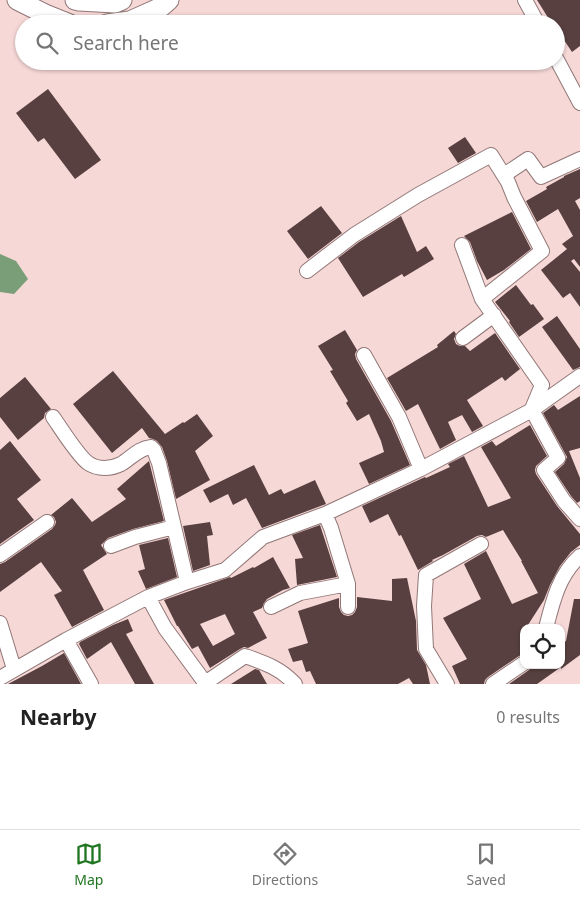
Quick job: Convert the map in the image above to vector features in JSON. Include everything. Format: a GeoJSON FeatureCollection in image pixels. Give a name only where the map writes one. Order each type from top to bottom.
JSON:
{"type":"FeatureCollection","features":[{"type":"Feature","properties":{"kind":"main road"},"geometry":{"type":"LineString","coordinates":[[17,0],[48,15]]}},
{"type":"Feature","properties":{"kind":"main road"},"geometry":{"type":"LineString","coordinates":[[75,0],[79,2],[115,3],[122,0]]}},
{"type":"Feature","properties":{"kind":"main road"},"geometry":{"type":"LineString","coordinates":[[143,15],[161,7],[170,0]]}},
{"type":"Feature","properties":{"kind":"street"},"geometry":{"type":"LineString","coordinates":[[525,0],[533,15]]}},
{"type":"Feature","properties":{"kind":"street"},"geometry":{"type":"LineString","coordinates":[[562,70],[580,104]]}},
{"type":"Feature","properties":{"kind":"street"},"geometry":{"type":"LineString","coordinates":[[307,271],[354,235],[418,195],[491,155],[504,175],[542,251],[482,299]]}},
{"type":"Feature","properties":{"kind":"street"},"geometry":{"type":"LineString","coordinates":[[504,175],[528,159],[542,177],[580,159]]}},
{"type":"Feature","properties":{"kind":"street"},"geometry":{"type":"LineString","coordinates":[[462,246],[482,299],[542,385],[532,410]]}},
{"type":"Feature","properties":{"kind":"street"},"geometry":{"type":"LineString","coordinates":[[463,338],[494,315]]}},
{"type":"Feature","properties":{"kind":"street"},"geometry":{"type":"LineString","coordinates":[[364,355],[399,417],[421,469]]}},
{"type":"Feature","properties":{"kind":"street"},"geometry":{"type":"LineString","coordinates":[[0,678],[66,640],[148,597],[226,570],[263,537],[325,514],[421,469],[532,410],[580,376]]}},
{"type":"Feature","properties":{"kind":"street"},"geometry":{"type":"LineString","coordinates":[[532,410],[558,458],[544,470],[564,501],[580,519]]}},
{"type":"Feature","properties":{"kind":"street"},"geometry":{"type":"LineString","coordinates":[[53,417],[88,463],[100,468],[115,466],[145,447],[151,447],[154,450],[159,463],[187,582]]}},
{"type":"Feature","properties":{"kind":"street"},"geometry":{"type":"LineString","coordinates":[[325,514],[348,584],[348,606]]}},
{"type":"Feature","properties":{"kind":"street"},"geometry":{"type":"LineString","coordinates":[[0,555],[47,522]]}},
{"type":"Feature","properties":{"kind":"street"},"geometry":{"type":"LineString","coordinates":[[111,546],[135,537],[174,527]]}},
{"type":"Feature","properties":{"kind":"street"},"geometry":{"type":"LineString","coordinates":[[447,684],[426,649],[424,606],[426,575],[481,544]]}},
{"type":"Feature","properties":{"kind":"street"},"geometry":{"type":"LineString","coordinates":[[547,624],[561,580],[570,565],[580,556]]}},
{"type":"Feature","properties":{"kind":"street"},"geometry":{"type":"LineString","coordinates":[[271,607],[300,593],[348,584]]}},
{"type":"Feature","properties":{"kind":"street"},"geometry":{"type":"LineString","coordinates":[[148,597],[165,628],[205,684],[245,656],[268,664],[287,675],[294,684]]}},
{"type":"Feature","properties":{"kind":"street"},"geometry":{"type":"LineString","coordinates":[[0,622],[14,669]]}},
{"type":"Feature","properties":{"kind":"street"},"geometry":{"type":"LineString","coordinates":[[66,640],[91,684]]}},
{"type":"Feature","properties":{"kind":"street"},"geometry":{"type":"LineString","coordinates":[[493,684],[520,666]]}},
{"type":"Feature","properties":{"kind":"shaded area"},"geometry":{"type":"Polygon","coordinates":[[[0,254],[16,261],[28,279],[14,294],[0,292],[0,254]]]}},
{"type":"Feature","properties":{"kind":"building"},"geometry":{"type":"Polygon","coordinates":[[[537,0],[580,0],[580,46],[572,52],[565,42],[565,15],[546,15],[537,0]]]}},
{"type":"Feature","properties":{"kind":"building"},"geometry":{"type":"Polygon","coordinates":[[[48,89],[101,160],[75,179],[44,138],[38,142],[16,113],[48,89]]]}},
{"type":"Feature","properties":{"kind":"building"},"geometry":{"type":"Polygon","coordinates":[[[465,137],[476,153],[458,163],[448,148],[465,137]]]}},
{"type":"Feature","properties":{"kind":"building"},"geometry":{"type":"Polygon","coordinates":[[[580,169],[580,198],[575,201],[580,210],[580,267],[574,259],[571,261],[580,272],[580,307],[570,293],[563,298],[541,270],[567,249],[562,244],[573,236],[558,209],[537,222],[526,201],[547,189],[546,187],[564,176],[580,169]]]}},
{"type":"Feature","properties":{"kind":"building"},"geometry":{"type":"Polygon","coordinates":[[[321,206],[342,233],[308,259],[287,231],[321,206]]]}},
{"type":"Feature","properties":{"kind":"building"},"geometry":{"type":"Polygon","coordinates":[[[512,212],[531,249],[504,270],[487,280],[470,242],[464,236],[512,212]]]}},
{"type":"Feature","properties":{"kind":"building"},"geometry":{"type":"Polygon","coordinates":[[[401,216],[417,252],[426,246],[434,259],[404,277],[402,274],[363,297],[338,258],[359,242],[401,216]]]}},
{"type":"Feature","properties":{"kind":"building"},"geometry":{"type":"Polygon","coordinates":[[[516,285],[544,319],[519,337],[510,321],[495,302],[516,285]]]}},
{"type":"Feature","properties":{"kind":"building"},"geometry":{"type":"Polygon","coordinates":[[[557,316],[580,349],[580,367],[573,370],[542,327],[557,316]]]}},
{"type":"Feature","properties":{"kind":"building"},"geometry":{"type":"Polygon","coordinates":[[[345,330],[357,350],[355,354],[356,359],[391,421],[410,465],[369,484],[359,463],[384,452],[381,441],[369,414],[357,421],[346,403],[348,401],[330,371],[333,370],[318,346],[345,330]]]}},
{"type":"Feature","properties":{"kind":"building"},"geometry":{"type":"Polygon","coordinates":[[[454,331],[456,334],[454,339],[456,344],[465,346],[470,351],[495,333],[520,369],[505,381],[502,377],[467,400],[483,426],[472,432],[462,415],[448,422],[456,440],[440,449],[418,404],[406,411],[387,378],[438,347],[437,345],[454,331]]]}},
{"type":"Feature","properties":{"kind":"building"},"geometry":{"type":"Polygon","coordinates":[[[113,371],[165,434],[197,414],[213,436],[195,451],[210,480],[176,499],[162,447],[157,441],[149,438],[142,428],[112,453],[73,404],[113,371]]]}},
{"type":"Feature","properties":{"kind":"building"},"geometry":{"type":"Polygon","coordinates":[[[25,377],[51,409],[45,413],[44,418],[18,440],[0,417],[0,398],[25,377]]]}},
{"type":"Feature","properties":{"kind":"building"},"geometry":{"type":"Polygon","coordinates":[[[580,396],[580,448],[569,451],[580,478],[580,501],[577,503],[555,472],[564,464],[567,457],[543,413],[554,405],[558,410],[580,396]]]}},
{"type":"Feature","properties":{"kind":"building"},"geometry":{"type":"Polygon","coordinates":[[[530,425],[547,456],[536,466],[536,474],[557,506],[580,534],[580,545],[571,552],[560,566],[544,600],[529,624],[520,624],[520,656],[488,677],[484,684],[460,684],[452,666],[467,659],[443,618],[481,599],[464,564],[486,551],[512,604],[538,593],[522,561],[503,530],[486,537],[482,535],[477,536],[432,560],[418,570],[401,535],[399,536],[388,514],[370,523],[362,506],[450,467],[448,464],[464,456],[488,507],[511,498],[481,447],[492,441],[496,446],[530,425]]]}},
{"type":"Feature","properties":{"kind":"building"},"geometry":{"type":"Polygon","coordinates":[[[10,441],[41,480],[17,499],[34,520],[0,544],[0,450],[10,441]]]}},
{"type":"Feature","properties":{"kind":"building"},"geometry":{"type":"Polygon","coordinates":[[[149,461],[164,521],[108,538],[101,545],[107,554],[83,570],[104,610],[72,627],[54,595],[62,591],[41,562],[0,592],[0,564],[52,529],[56,522],[51,515],[72,498],[92,522],[126,499],[117,489],[149,461]]]}},
{"type":"Feature","properties":{"kind":"building"},"geometry":{"type":"Polygon","coordinates":[[[254,465],[269,495],[281,489],[284,494],[315,480],[326,504],[262,528],[246,498],[233,505],[228,494],[210,503],[203,490],[254,465]]]}},
{"type":"Feature","properties":{"kind":"building"},"geometry":{"type":"Polygon","coordinates":[[[210,522],[213,535],[207,536],[210,565],[193,571],[183,526],[210,522]]]}},
{"type":"Feature","properties":{"kind":"building"},"geometry":{"type":"Polygon","coordinates":[[[320,525],[337,577],[297,585],[295,559],[303,558],[292,535],[320,525]]]}},
{"type":"Feature","properties":{"kind":"building"},"geometry":{"type":"Polygon","coordinates":[[[168,538],[177,577],[146,589],[138,571],[145,569],[139,545],[168,538]]]}},
{"type":"Feature","properties":{"kind":"building"},"geometry":{"type":"Polygon","coordinates":[[[273,557],[290,588],[267,599],[262,608],[253,612],[267,638],[248,648],[240,649],[210,668],[198,646],[192,649],[177,626],[164,600],[231,578],[273,557]],[[225,614],[200,624],[213,646],[235,634],[225,614]]]}},
{"type":"Feature","properties":{"kind":"building"},"geometry":{"type":"Polygon","coordinates":[[[407,578],[416,621],[417,650],[426,665],[430,684],[413,684],[409,678],[398,684],[316,684],[310,671],[306,672],[302,660],[293,662],[288,649],[308,643],[298,611],[339,598],[341,612],[344,615],[352,615],[357,607],[357,597],[392,601],[392,579],[407,578]]]}},
{"type":"Feature","properties":{"kind":"building"},"geometry":{"type":"Polygon","coordinates":[[[574,599],[580,599],[580,655],[565,666],[566,641],[574,599]]]}},
{"type":"Feature","properties":{"kind":"building"},"geometry":{"type":"Polygon","coordinates":[[[128,619],[133,631],[126,634],[154,684],[135,684],[111,642],[87,659],[79,644],[128,619]]]}},
{"type":"Feature","properties":{"kind":"building"},"geometry":{"type":"Polygon","coordinates":[[[64,653],[81,684],[8,684],[42,666],[64,653]]]}},
{"type":"Feature","properties":{"kind":"building"},"geometry":{"type":"Polygon","coordinates":[[[255,669],[259,670],[267,684],[231,684],[255,669]]]}},
{"type":"Feature","properties":{"kind":"building"},"geometry":{"type":"Polygon","coordinates":[[[558,669],[537,684],[509,684],[529,670],[558,669]]]}}]}
